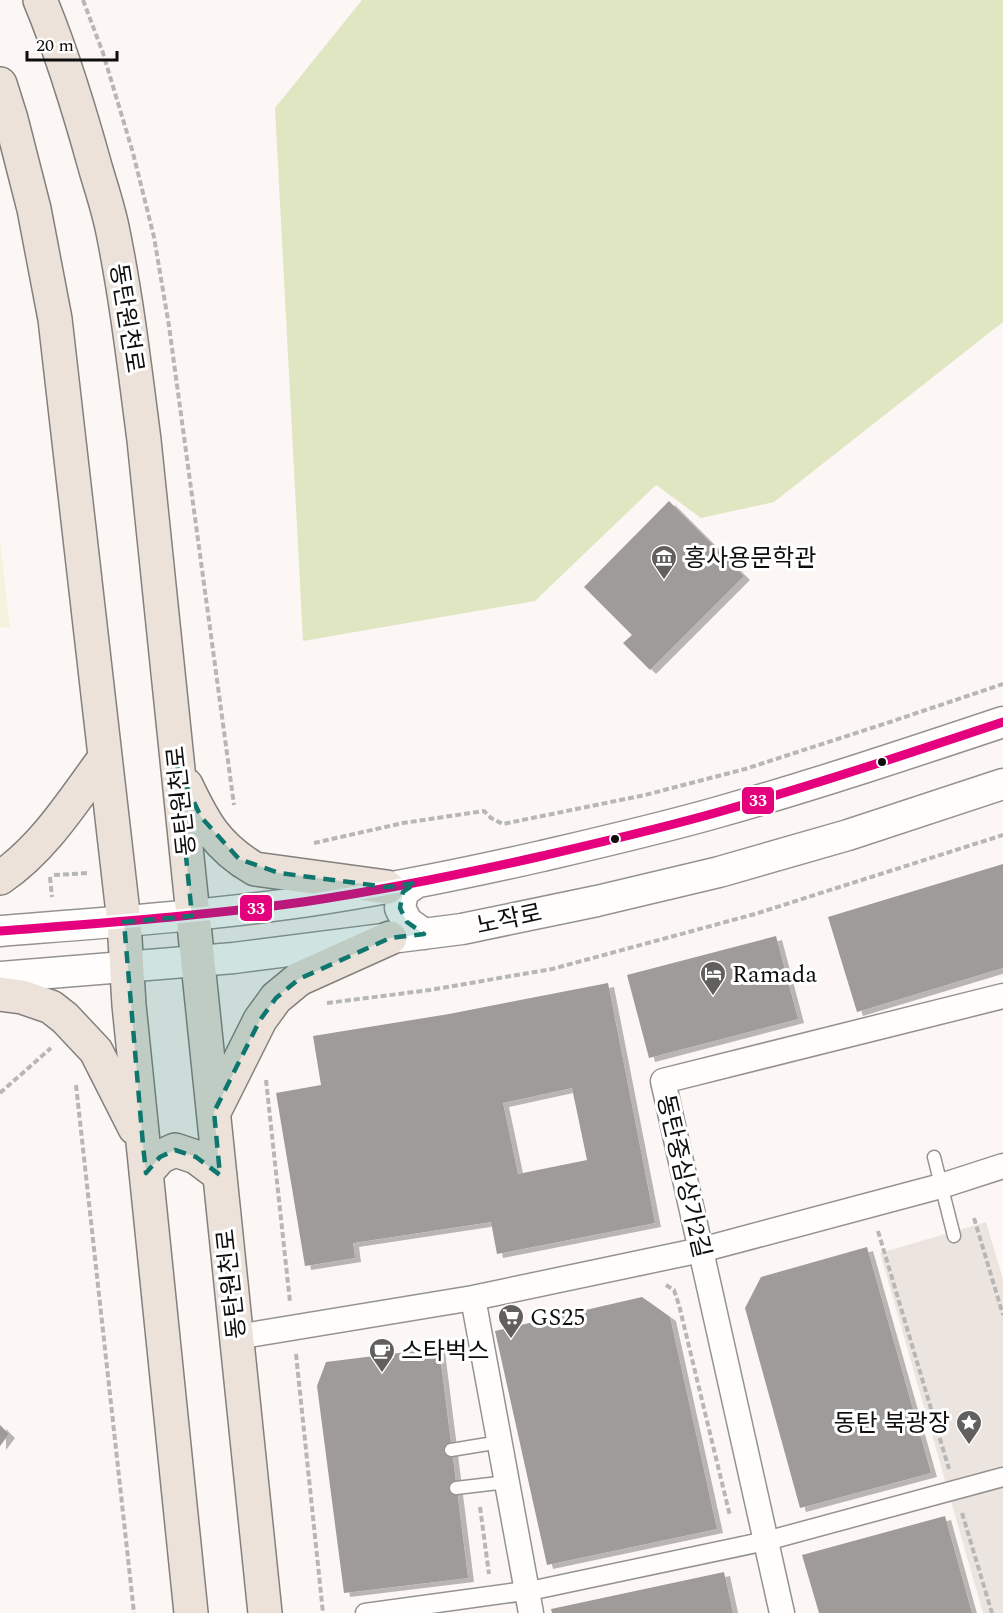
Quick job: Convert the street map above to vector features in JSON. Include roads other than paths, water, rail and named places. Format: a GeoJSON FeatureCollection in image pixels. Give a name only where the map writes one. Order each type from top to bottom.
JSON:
{"type":"FeatureCollection","features":[{"type":"Feature","properties":{"kind":"main road","name":"동탄원천로"},"geometry":{"type":"LineString","coordinates":[[40,0],[74,90],[113,230],[131,336],[143,429],[265,1613]]}},
{"type":"Feature","properties":{"kind":"main road"},"geometry":{"type":"LineString","coordinates":[[0,84],[34,209],[55,319],[123,922],[191,1613]]}},
{"type":"Feature","properties":{"kind":"main road"},"geometry":{"type":"LineString","coordinates":[[0,878],[23,861],[48,834],[104,759]]}},
{"type":"Feature","properties":{"kind":"main road"},"geometry":{"type":"LineString","coordinates":[[177,766],[201,817],[218,840],[239,859],[255,869],[402,885]]}},
{"type":"Feature","properties":{"kind":"main road"},"geometry":{"type":"LineString","coordinates":[[214,1112],[260,1020],[276,998],[298,979],[390,938]]}},
{"type":"Feature","properties":{"kind":"main road"},"geometry":{"type":"LineString","coordinates":[[0,994],[21,997],[51,1007],[65,1018],[96,1051],[145,1159]]}},
{"type":"Feature","properties":{"kind":"main road"},"geometry":{"type":"LineString","coordinates":[[145,1159],[160,1157],[175,1150],[196,1157],[220,1175]]}},
{"type":"Feature","properties":{"kind":"street"},"geometry":{"type":"LineString","coordinates":[[0,931],[192,916],[304,902],[402,885],[609,840],[720,812],[853,772],[1003,722]]}},
{"type":"Feature","properties":{"kind":"street","name":"노작로"},"geometry":{"type":"LineString","coordinates":[[0,977],[234,958],[462,929],[719,872],[848,835],[1003,784]]}},
{"type":"Feature","properties":{"kind":"street"},"geometry":{"type":"LineString","coordinates":[[402,885],[400,908],[407,922],[424,934]]}},
{"type":"Feature","properties":{"kind":"street","name":"동탄중심상가2길"},"geometry":{"type":"LineString","coordinates":[[782,1613],[663,1081],[1003,996]]}},
{"type":"Feature","properties":{"kind":"street"},"geometry":{"type":"LineString","coordinates":[[237,1337],[473,1298],[701,1250],[941,1186],[1003,1166]]}},
{"type":"Feature","properties":{"kind":"street"},"geometry":{"type":"LineString","coordinates":[[473,1298],[530,1602]]}},
{"type":"Feature","properties":{"kind":"street"},"geometry":{"type":"LineString","coordinates":[[365,1613],[492,1597],[530,1602],[1003,1477]]}},
{"type":"Feature","properties":{"kind":"lane"},"geometry":{"type":"LineString","coordinates":[[934,1156],[954,1236]]}},
{"type":"Feature","properties":{"kind":"lane"},"geometry":{"type":"LineString","coordinates":[[452,1450],[500,1442]]}},
{"type":"Feature","properties":{"kind":"lane"},"geometry":{"type":"LineString","coordinates":[[456,1488],[507,1482]]}},
{"type":"Feature","properties":{"kind":"place","name":"홍사용문학관"},"geometry":{"type":"Point","coordinates":[664,581]}},
{"type":"Feature","properties":{"kind":"place","name":"Ramada"},"geometry":{"type":"Point","coordinates":[713,997]}},
{"type":"Feature","properties":{"kind":"place","name":"GS25"},"geometry":{"type":"Point","coordinates":[511,1340]}},
{"type":"Feature","properties":{"kind":"place","name":"스타벅스"},"geometry":{"type":"Point","coordinates":[382,1374]}},
{"type":"Feature","properties":{"kind":"place","name":"동탄 북광장"},"geometry":{"type":"Point","coordinates":[969,1446]}}]}
